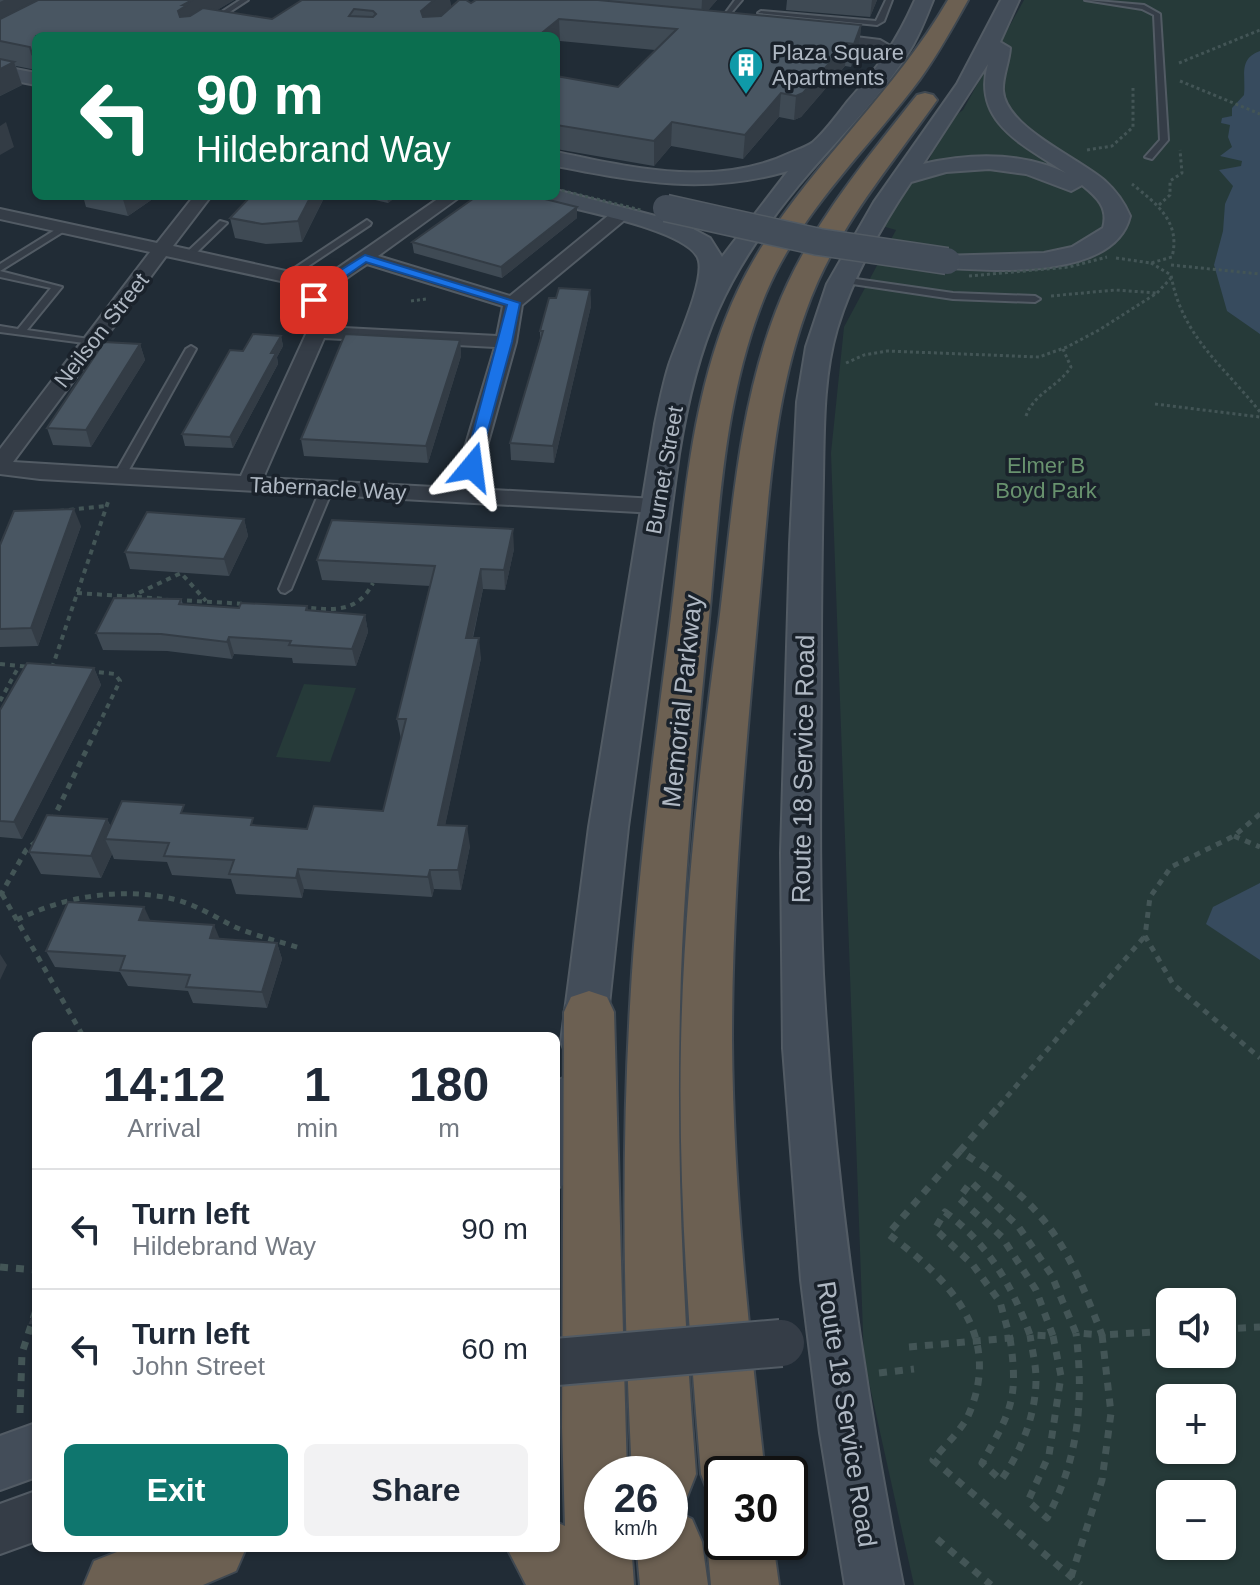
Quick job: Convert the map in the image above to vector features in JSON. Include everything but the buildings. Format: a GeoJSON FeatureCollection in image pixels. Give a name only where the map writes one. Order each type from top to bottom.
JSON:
{"type":"FeatureCollection","features":[{"type":"Feature","properties":{"kind":"highway"},"geometry":{"type":"LineString","coordinates":[[901,49],[937,0]]}},
{"type":"Feature","properties":{"kind":"highway","name":"Memorial Parkway"},"geometry":{"type":"LineString","coordinates":[[663,1456],[654,1303],[655,1005],[676,746],[715,417],[736,334],[774,247],[810,195],[933,44],[958,0]]}},
{"type":"Feature","properties":{"kind":"highway","name":"Memorial Parkway"},"geometry":{"type":"LineString","coordinates":[[731,1456],[715,1277],[707,1105],[709,940],[712,865],[725,737],[764,412],[785,327],[818,253],[859,188],[938,84],[967,36],[991,14]]}},
{"type":"Feature","properties":{"kind":"highway"},"geometry":{"type":"LineString","coordinates":[[589,1012],[593,1428],[600,1585]]}},
{"type":"Feature","properties":{"kind":"highway"},"geometry":{"type":"LineString","coordinates":[[118,1585],[203,1552]]}},
{"type":"Feature","properties":{"kind":"highway"},"geometry":{"type":"LineString","coordinates":[[543,1552],[555,1569],[561,1585]]}},
{"type":"Feature","properties":{"kind":"highway"},"geometry":{"type":"LineString","coordinates":[[671,1560],[674,1585]]}},
{"type":"Feature","properties":{"kind":"highway"},"geometry":{"type":"LineString","coordinates":[[742,1560],[745,1585]]}},
{"type":"Feature","properties":{"kind":"main road","name":"Burnet Street"},"geometry":{"type":"LineString","coordinates":[[560,1154],[589,1012],[611,811],[656,506],[676,399],[701,314],[750,233],[901,49],[924,0]]}},
{"type":"Feature","properties":{"kind":"main road","name":"Route 18 Service Road"},"geometry":{"type":"LineString","coordinates":[[874,1585],[806,1341],[809,1102],[801,933],[800,810],[810,423],[822,337],[842,280],[875,219],[972,79],[991,14],[1010,0]]}},
{"type":"Feature","properties":{"kind":"main road"},"geometry":{"type":"LineString","coordinates":[[560,171],[833,245],[1028,261],[1067,256],[1102,242],[1112,233],[1118,219],[1115,204],[1101,188],[1033,142],[999,109],[992,85],[1001,57],[991,14]]}},
{"type":"Feature","properties":{"kind":"main road"},"geometry":{"type":"LineString","coordinates":[[0,72],[32,78]]}},
{"type":"Feature","properties":{"kind":"main road"},"geometry":{"type":"LineString","coordinates":[[560,160],[659,179],[713,180],[778,167],[820,145]]}},
{"type":"Feature","properties":{"kind":"main road"},"geometry":{"type":"LineString","coordinates":[[904,177],[947,164],[1005,163],[1061,179],[1084,194],[1093,209],[1089,227],[1058,244],[950,256]]}},
{"type":"Feature","properties":{"kind":"main road"},"geometry":{"type":"LineString","coordinates":[[560,181],[670,203]]}},
{"type":"Feature","properties":{"kind":"main road"},"geometry":{"type":"LineString","coordinates":[[560,198],[674,228],[705,247],[712,261],[712,272],[701,314]]}},
{"type":"Feature","properties":{"kind":"street"},"geometry":{"type":"LineString","coordinates":[[711,24],[733,27]]}},
{"type":"Feature","properties":{"kind":"street"},"geometry":{"type":"LineString","coordinates":[[801,34],[901,49]]}},
{"type":"Feature","properties":{"kind":"street","name":"Neilson Street"},"geometry":{"type":"LineString","coordinates":[[0,465],[89,342],[200,200]]}},
{"type":"Feature","properties":{"kind":"street"},"geometry":{"type":"LineString","coordinates":[[249,484],[317,332],[310,316],[314,300],[325,285],[447,200]]}},
{"type":"Feature","properties":{"kind":"street"},"geometry":{"type":"LineString","coordinates":[[0,214],[325,285]]}},
{"type":"Feature","properties":{"kind":"street"},"geometry":{"type":"LineString","coordinates":[[462,495],[506,342],[513,303],[621,214]]}},
{"type":"Feature","properties":{"kind":"street"},"geometry":{"type":"LineString","coordinates":[[365,258],[513,303]]}},
{"type":"Feature","properties":{"kind":"street"},"geometry":{"type":"LineString","coordinates":[[317,332],[506,342]]}},
{"type":"Feature","properties":{"kind":"street","name":"Tabernacle Way"},"geometry":{"type":"LineString","coordinates":[[0,465],[119,477],[656,506]]}},
{"type":"Feature","properties":{"kind":"street"},"geometry":{"type":"LineString","coordinates":[[560,1362],[806,1341]]}},
{"type":"Feature","properties":{"kind":"street"},"geometry":{"type":"LineString","coordinates":[[0,1529],[32,1517]]}},
{"type":"Feature","properties":{"kind":"lane"},"geometry":{"type":"LineString","coordinates":[[194,32],[245,0]]}},
{"type":"Feature","properties":{"kind":"lane"},"geometry":{"type":"LineString","coordinates":[[711,24],[739,0]]}},
{"type":"Feature","properties":{"kind":"lane"},"geometry":{"type":"LineString","coordinates":[[754,21],[771,0]]}},
{"type":"Feature","properties":{"kind":"lane"},"geometry":{"type":"LineString","coordinates":[[761,13],[877,23],[889,0]]}},
{"type":"Feature","properties":{"kind":"lane"},"geometry":{"type":"LineString","coordinates":[[1088,0],[1144,7],[1157,14],[1164,140],[1149,157]]}},
{"type":"Feature","properties":{"kind":"lane"},"geometry":{"type":"LineString","coordinates":[[189,255],[223,223]]}},
{"type":"Feature","properties":{"kind":"lane"},"geometry":{"type":"LineString","coordinates":[[286,277],[367,223]]}},
{"type":"Feature","properties":{"kind":"lane"},"geometry":{"type":"LineString","coordinates":[[0,271],[63,228]]}},
{"type":"Feature","properties":{"kind":"lane"},"geometry":{"type":"LineString","coordinates":[[0,271],[57,287],[20,332]]}},
{"type":"Feature","properties":{"kind":"lane"},"geometry":{"type":"LineString","coordinates":[[842,280],[953,296],[1035,299]]}},
{"type":"Feature","properties":{"kind":"lane"},"geometry":{"type":"LineString","coordinates":[[0,329],[89,342]]}},
{"type":"Feature","properties":{"kind":"lane"},"geometry":{"type":"LineString","coordinates":[[119,477],[191,349]]}},
{"type":"Feature","properties":{"kind":"lane"},"geometry":{"type":"LineString","coordinates":[[285,589],[327,488]]}},
{"type":"Feature","properties":{"kind":"path"},"geometry":{"type":"LineString","coordinates":[[1174,66],[1260,30]]}},
{"type":"Feature","properties":{"kind":"path"},"geometry":{"type":"LineString","coordinates":[[1174,79],[1260,114]]}},
{"type":"Feature","properties":{"kind":"path"},"geometry":{"type":"LineString","coordinates":[[1086,150],[1112,146],[1133,127],[1133,88]]}},
{"type":"Feature","properties":{"kind":"path"},"geometry":{"type":"LineString","coordinates":[[1172,257],[1171,276],[1188,331],[1260,415]]}},
{"type":"Feature","properties":{"kind":"path"},"geometry":{"type":"LineString","coordinates":[[1121,259],[1149,263],[1171,276]]}},
{"type":"Feature","properties":{"kind":"path"},"geometry":{"type":"LineString","coordinates":[[1171,265],[1260,274]]}},
{"type":"Feature","properties":{"kind":"path"},"geometry":{"type":"LineString","coordinates":[[840,368],[859,355],[883,351],[1018,358],[1050,354],[1157,293],[1171,276]]}},
{"type":"Feature","properties":{"kind":"path"},"geometry":{"type":"LineString","coordinates":[[1035,299],[1115,290],[1157,293]]}},
{"type":"Feature","properties":{"kind":"path"},"geometry":{"type":"LineString","coordinates":[[1026,416],[1029,407],[1046,390],[1068,375],[1071,367],[1063,349]]}},
{"type":"Feature","properties":{"kind":"path"},"geometry":{"type":"LineString","coordinates":[[1155,404],[1260,415]]}},
{"type":"Feature","properties":{"kind":"path"},"geometry":{"type":"LineString","coordinates":[[52,668],[106,506],[119,477]]}},
{"type":"Feature","properties":{"kind":"path"},"geometry":{"type":"LineString","coordinates":[[49,513],[106,506]]}},
{"type":"Feature","properties":{"kind":"path"},"geometry":{"type":"LineString","coordinates":[[129,597],[181,573],[206,602]]}},
{"type":"Feature","properties":{"kind":"path"},"geometry":{"type":"LineString","coordinates":[[298,607],[344,610],[358,606],[367,598],[373,583]]}},
{"type":"Feature","properties":{"kind":"path"},"geometry":{"type":"LineString","coordinates":[[77,593],[252,604]]}},
{"type":"Feature","properties":{"kind":"path"},"geometry":{"type":"LineString","coordinates":[[0,664],[64,669]]}},
{"type":"Feature","properties":{"kind":"path"},"geometry":{"type":"LineString","coordinates":[[0,701],[19,666]]}},
{"type":"Feature","properties":{"kind":"path"},"geometry":{"type":"LineString","coordinates":[[77,670],[115,674],[120,681],[46,833],[26,850],[1,894],[81,1032]]}},
{"type":"Feature","properties":{"kind":"path"},"geometry":{"type":"LineString","coordinates":[[1081,1585],[933,1460],[967,1417],[980,1375],[978,1341],[962,1303],[926,1260],[888,1234],[1145,936],[1150,897],[1171,867],[1234,836],[1260,814]]}},
{"type":"Feature","properties":{"kind":"path"},"geometry":{"type":"LineString","coordinates":[[1234,836],[1260,847]]}},
{"type":"Feature","properties":{"kind":"path"},"geometry":{"type":"LineString","coordinates":[[17,920],[37,908],[58,902],[146,895],[175,899],[245,931],[300,948]]}},
{"type":"Feature","properties":{"kind":"path"},"geometry":{"type":"LineString","coordinates":[[1145,936],[1173,984],[1260,1058]]}},
{"type":"Feature","properties":{"kind":"path"},"geometry":{"type":"LineString","coordinates":[[960,1151],[1000,1177],[1040,1212],[1077,1272],[1102,1335],[1111,1413],[1102,1480],[1071,1577]]}},
{"type":"Feature","properties":{"kind":"path"},"geometry":{"type":"LineString","coordinates":[[971,1182],[1018,1226],[1051,1274],[1076,1333],[1083,1384],[1079,1429],[1065,1488],[1047,1518],[1028,1501],[1049,1455],[1061,1376],[1053,1336],[1036,1290],[1002,1237],[959,1198],[971,1182]]}},
{"type":"Feature","properties":{"kind":"path"},"geometry":{"type":"LineString","coordinates":[[945,1212],[959,1221],[993,1257],[1016,1294],[1030,1335],[1036,1384],[1010,1469],[1001,1480],[982,1463],[1007,1418],[1016,1380],[1010,1338],[1000,1302],[973,1265],[935,1229],[945,1212]]}},
{"type":"Feature","properties":{"kind":"path"},"geometry":{"type":"LineString","coordinates":[[0,1267],[9,1265],[32,1269]]}},
{"type":"Feature","properties":{"kind":"path"},"geometry":{"type":"LineString","coordinates":[[17,1456],[23,1392],[21,1360],[32,1320]]}},
{"type":"Feature","properties":{"kind":"path"},"geometry":{"type":"LineString","coordinates":[[1236,1328],[1260,1327]]}},
{"type":"Feature","properties":{"kind":"path"},"geometry":{"type":"LineString","coordinates":[[1076,1333],[1156,1332]]}},
{"type":"Feature","properties":{"kind":"path"},"geometry":{"type":"LineString","coordinates":[[1030,1335],[1053,1336]]}},
{"type":"Feature","properties":{"kind":"path"},"geometry":{"type":"LineString","coordinates":[[909,1347],[1010,1338]]}},
{"type":"Feature","properties":{"kind":"path"},"geometry":{"type":"LineString","coordinates":[[873,1374],[914,1369]]}},
{"type":"Feature","properties":{"kind":"path"},"geometry":{"type":"LineString","coordinates":[[937,1539],[991,1585]]}},
{"type":"Feature","properties":{"kind":"green space","name":"Elmer B Boyd Park"},"geometry":{"type":"Polygon","coordinates":[[[1024,0],[1260,0],[1260,1585],[914,1585],[864,1360],[831,453],[844,327],[896,230],[882,226],[904,177],[926,169],[942,125],[963,110],[1024,0]]]}},
{"type":"Feature","properties":{"kind":"green space"},"geometry":{"type":"Polygon","coordinates":[[[304,684],[356,688],[330,762],[276,757],[304,684]]]}},
{"type":"Feature","properties":{"kind":"water"},"geometry":{"type":"Polygon","coordinates":[[[1260,51],[1260,334],[1227,311],[1214,265],[1223,231],[1225,204],[1233,186],[1219,170],[1241,166],[1242,161],[1220,156],[1232,147],[1228,137],[1230,125],[1221,123],[1222,118],[1232,116],[1232,108],[1244,95],[1246,63],[1248,58],[1260,51]]]}},
{"type":"Feature","properties":{"kind":"water"},"geometry":{"type":"Polygon","coordinates":[[[1260,883],[1260,960],[1206,924],[1213,907],[1260,883]]]}},
{"type":"Feature","properties":{"kind":"place","name":"Plaza Square Apartments"},"geometry":{"type":"Point","coordinates":[746,96]}},
{"type":"Feature","properties":{"kind":"route"},"geometry":{"type":"LineString","coordinates":[[314,300],[325,285],[365,258],[513,303],[506,342],[472,467]]}}]}
